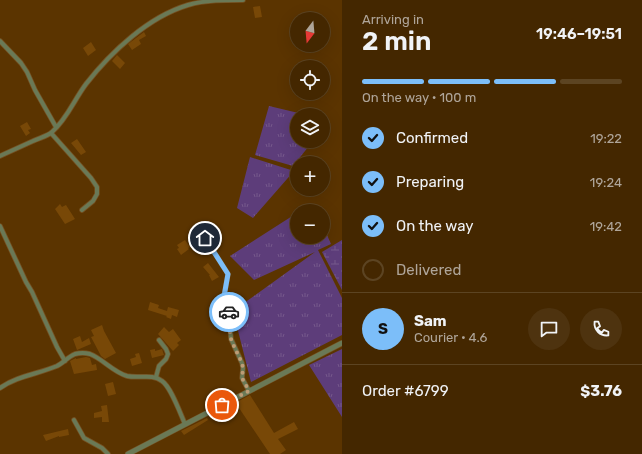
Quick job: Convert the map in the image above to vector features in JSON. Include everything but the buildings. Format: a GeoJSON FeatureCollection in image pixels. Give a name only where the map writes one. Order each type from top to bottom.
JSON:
{"type":"FeatureCollection","features":[{"type":"Feature","properties":{"kind":"street"},"geometry":{"type":"LineString","coordinates":[[0,156],[51,133],[67,114],[81,91],[94,74],[119,48],[141,30],[162,16],[188,5],[211,1],[243,0]]}},
{"type":"Feature","properties":{"kind":"street"},"geometry":{"type":"LineString","coordinates":[[0,41],[27,72],[35,90],[56,127]]}},
{"type":"Feature","properties":{"kind":"street"},"geometry":{"type":"LineString","coordinates":[[51,133],[95,183],[97,194],[94,201],[82,210]]}},
{"type":"Feature","properties":{"kind":"street"},"geometry":{"type":"LineString","coordinates":[[0,226],[65,361]]}},
{"type":"Feature","properties":{"kind":"street"},"geometry":{"type":"LineString","coordinates":[[205,238],[228,274],[223,302],[229,314],[231,340],[242,363],[242,378],[249,391]]}},
{"type":"Feature","properties":{"kind":"street"},"geometry":{"type":"LineString","coordinates":[[156,377],[159,366],[166,359],[168,354],[159,340]]}},
{"type":"Feature","properties":{"kind":"street"},"geometry":{"type":"LineString","coordinates":[[128,454],[342,343]]}},
{"type":"Feature","properties":{"kind":"street"},"geometry":{"type":"LineString","coordinates":[[0,388],[13,380],[57,366],[74,355],[82,353],[90,354],[120,373],[128,376],[156,377],[162,381],[169,389],[185,424]]}},
{"type":"Feature","properties":{"kind":"street"},"geometry":{"type":"LineString","coordinates":[[74,420],[84,438],[102,448],[108,454]]}},
{"type":"Feature","properties":{"kind":"green space"},"geometry":{"type":"Polygon","coordinates":[[[269,106],[290,111],[290,148],[307,148],[301,156],[290,156],[290,165],[255,155],[269,106]]]}},
{"type":"Feature","properties":{"kind":"green space"},"geometry":{"type":"Polygon","coordinates":[[[250,157],[290,170],[290,176],[253,218],[237,208],[250,157]]]}},
{"type":"Feature","properties":{"kind":"green space"},"geometry":{"type":"Polygon","coordinates":[[[290,217],[290,244],[330,244],[330,242],[331,244],[318,250],[342,298],[342,335],[251,382],[233,311],[315,252],[254,280],[230,256],[290,217]]]}},
{"type":"Feature","properties":{"kind":"green space"},"geometry":{"type":"Polygon","coordinates":[[[342,240],[342,290],[322,252],[342,240]]]}},
{"type":"Feature","properties":{"kind":"green space"},"geometry":{"type":"Polygon","coordinates":[[[342,349],[342,417],[309,365],[342,349]]]}},
{"type":"Feature","properties":{"kind":"way so far"},"geometry":{"type":"LineString","coordinates":[[222,405],[249,391],[242,378],[242,363],[230,336],[229,312]]}},
{"type":"Feature","properties":{"kind":"route"},"geometry":{"type":"LineString","coordinates":[[205,238],[228,274],[223,302],[229,312]]}}]}
